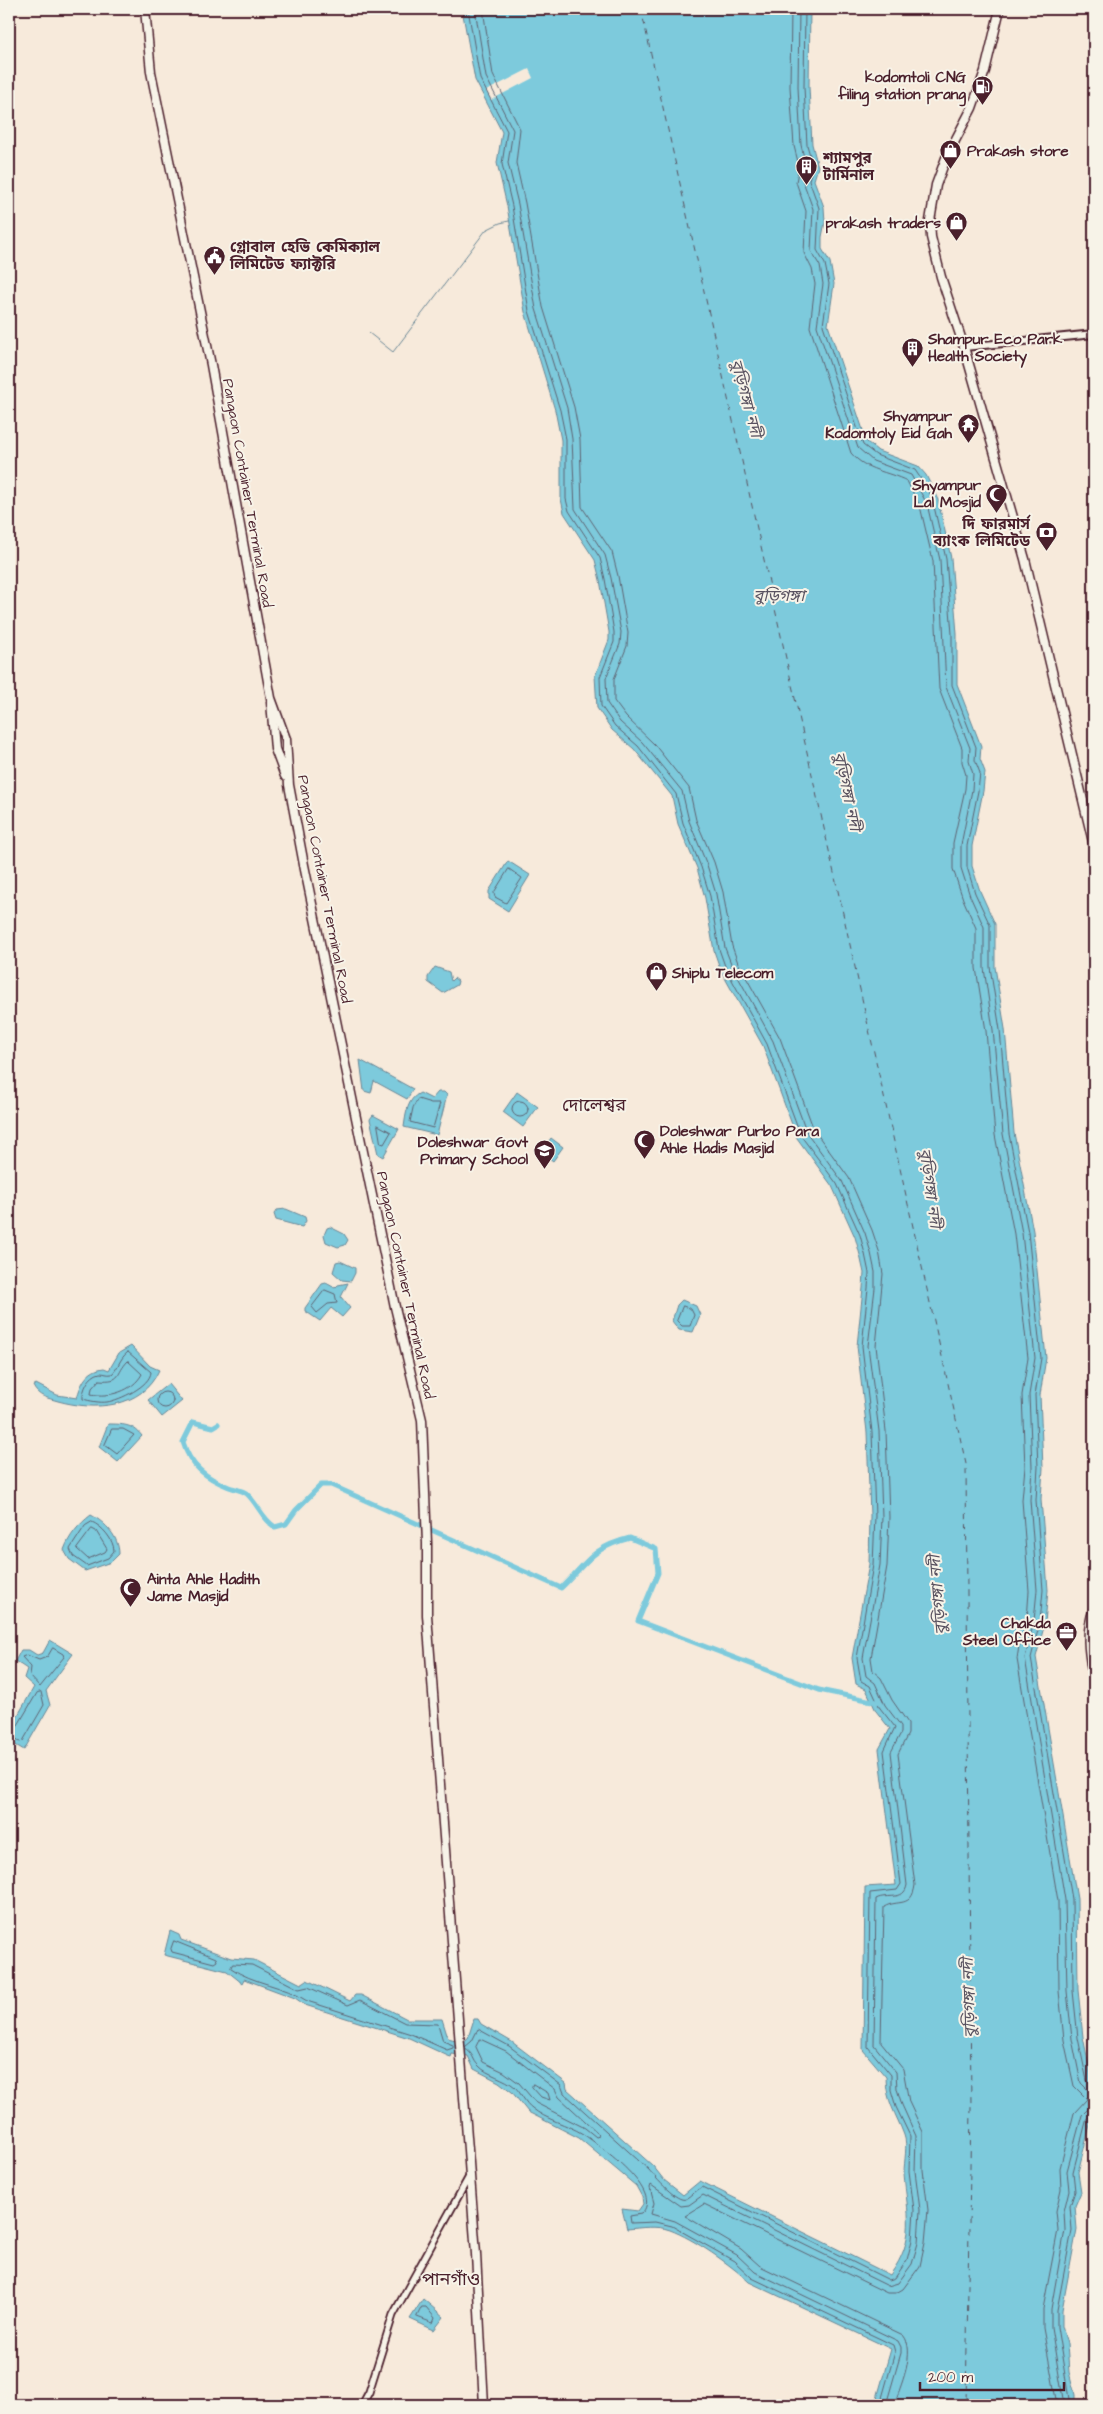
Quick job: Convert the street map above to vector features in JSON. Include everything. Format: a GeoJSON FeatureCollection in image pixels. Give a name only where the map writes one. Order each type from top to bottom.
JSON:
{"type":"FeatureCollection","features":[{"type":"Feature","properties":{"kind":"highway","name":"Pangaon Container Terminal Road"},"geometry":{"type":"LineString","coordinates":[[145,9],[151,72],[211,365],[271,698],[286,739],[289,785],[395,1306],[422,1420],[427,1539],[427,1615],[470,2175],[484,2405]]}},
{"type":"Feature","properties":{"kind":"highway"},"geometry":{"type":"LineString","coordinates":[[1000,9],[985,71],[964,128],[936,185],[930,221],[936,261],[964,347],[1025,559],[1094,846]]}},
{"type":"Feature","properties":{"kind":"highway"},"geometry":{"type":"LineString","coordinates":[[271,698],[275,749],[289,785]]}},
{"type":"Feature","properties":{"kind":"highway"},"geometry":{"type":"LineString","coordinates":[[1094,1609],[1089,1621],[1088,1642],[1094,1684]]}},
{"type":"Feature","properties":{"kind":"main road"},"geometry":{"type":"LineString","coordinates":[[964,347],[1094,334]]}},
{"type":"Feature","properties":{"kind":"street"},"geometry":{"type":"LineString","coordinates":[[362,2405],[393,2315],[470,2175]]}},
{"type":"Feature","properties":{"kind":"water","name":"বুড়িগঙ্গা"},"geometry":{"type":"Polygon","coordinates":[[[462,9],[810,9],[809,87],[812,144],[818,167],[814,180],[824,207],[825,222],[822,249],[830,262],[834,284],[828,325],[867,442],[878,451],[918,466],[926,475],[938,500],[951,558],[957,634],[957,684],[981,746],[980,759],[985,772],[972,846],[972,866],[980,891],[995,924],[995,967],[1005,1029],[1014,1133],[1033,1231],[1046,1358],[1040,1395],[1043,1468],[1041,1499],[1048,1590],[1045,1623],[1036,1657],[1077,1899],[1078,1990],[1083,2037],[1093,2085],[1093,2113],[1078,2172],[1081,2192],[1075,2206],[1077,2229],[1062,2310],[1062,2326],[1067,2344],[1069,2372],[1075,2395],[1075,2405],[875,2405],[891,2349],[749,2282],[711,2253],[680,2234],[659,2228],[627,2229],[622,2209],[638,2211],[643,2204],[642,2197],[636,2186],[579,2138],[528,2112],[512,2092],[499,2082],[474,2069],[468,2056],[452,2054],[451,2057],[409,2038],[305,2005],[295,1998],[244,1979],[242,1983],[227,1971],[164,1955],[170,1931],[179,1935],[181,1940],[231,1958],[254,1960],[301,1984],[307,1980],[350,2001],[355,1995],[361,1995],[407,2019],[442,2019],[448,2038],[463,2042],[468,2038],[474,2019],[478,2019],[481,2024],[512,2042],[566,2083],[567,2089],[653,2166],[664,2180],[683,2195],[700,2181],[890,2275],[904,2249],[908,2226],[904,2173],[905,2139],[890,2101],[886,2077],[863,2050],[865,1887],[896,1885],[879,1749],[890,1729],[876,1711],[866,1689],[856,1684],[852,1658],[869,1564],[870,1516],[867,1432],[857,1346],[864,1273],[855,1237],[832,1186],[797,1138],[763,1046],[721,971],[714,951],[705,898],[697,868],[678,824],[672,796],[634,749],[612,730],[597,708],[595,676],[609,640],[600,580],[595,560],[564,513],[561,499],[561,440],[555,410],[525,312],[507,206],[497,163],[502,132],[475,80],[462,9]]]}},
{"type":"Feature","properties":{"kind":"water"},"geometry":{"type":"Polygon","coordinates":[[[508,861],[530,875],[508,911],[489,899],[489,891],[508,861]]]}},
{"type":"Feature","properties":{"kind":"water"},"geometry":{"type":"Polygon","coordinates":[[[435,967],[449,972],[451,981],[454,978],[458,981],[457,985],[443,993],[428,982],[428,977],[435,967]]]}},
{"type":"Feature","properties":{"kind":"water"},"geometry":{"type":"Polygon","coordinates":[[[360,1060],[413,1089],[407,1099],[374,1081],[371,1093],[364,1091],[360,1060]]]}},
{"type":"Feature","properties":{"kind":"water"},"geometry":{"type":"Polygon","coordinates":[[[438,1092],[444,1092],[447,1095],[437,1135],[404,1127],[408,1107],[412,1099],[420,1093],[432,1099],[438,1092]]]}},
{"type":"Feature","properties":{"kind":"water"},"geometry":{"type":"Polygon","coordinates":[[[517,1092],[538,1107],[523,1127],[503,1112],[517,1092]]]}},
{"type":"Feature","properties":{"kind":"water"},"geometry":{"type":"Polygon","coordinates":[[[373,1115],[399,1129],[383,1157],[378,1154],[370,1119],[373,1115]]]}},
{"type":"Feature","properties":{"kind":"water"},"geometry":{"type":"Polygon","coordinates":[[[551,1138],[563,1147],[553,1161],[541,1152],[551,1138]]]}},
{"type":"Feature","properties":{"kind":"water"},"geometry":{"type":"Polygon","coordinates":[[[286,1209],[305,1217],[306,1221],[302,1227],[276,1220],[274,1214],[277,1210],[286,1209]]]}},
{"type":"Feature","properties":{"kind":"water"},"geometry":{"type":"Polygon","coordinates":[[[330,1227],[344,1234],[348,1240],[345,1245],[338,1247],[326,1242],[324,1235],[327,1228],[330,1227]]]}},
{"type":"Feature","properties":{"kind":"water"},"geometry":{"type":"Polygon","coordinates":[[[340,1261],[355,1268],[351,1281],[342,1280],[333,1272],[336,1262],[340,1261]]]}},
{"type":"Feature","properties":{"kind":"water"},"geometry":{"type":"Polygon","coordinates":[[[326,1283],[335,1288],[338,1285],[348,1283],[341,1297],[350,1308],[342,1317],[331,1308],[320,1321],[305,1311],[305,1308],[322,1284],[326,1283]]]}},
{"type":"Feature","properties":{"kind":"water"},"geometry":{"type":"Polygon","coordinates":[[[682,1300],[696,1306],[700,1315],[693,1332],[679,1330],[672,1321],[677,1305],[682,1300]]]}},
{"type":"Feature","properties":{"kind":"water"},"geometry":{"type":"Polygon","coordinates":[[[131,1346],[150,1366],[159,1370],[151,1383],[141,1393],[129,1400],[101,1406],[72,1404],[44,1396],[38,1393],[33,1386],[36,1384],[57,1395],[77,1398],[83,1382],[89,1374],[98,1369],[104,1368],[109,1370],[119,1353],[131,1346]]]}},
{"type":"Feature","properties":{"kind":"water"},"geometry":{"type":"Polygon","coordinates":[[[168,1384],[182,1401],[162,1417],[148,1400],[168,1384]]]}},
{"type":"Feature","properties":{"kind":"water"},"geometry":{"type":"Polygon","coordinates":[[[108,1424],[131,1427],[142,1436],[118,1462],[99,1447],[108,1424]]]}},
{"type":"Feature","properties":{"kind":"water"},"geometry":{"type":"Polygon","coordinates":[[[91,1515],[111,1531],[117,1542],[119,1554],[111,1562],[85,1571],[69,1559],[64,1550],[75,1531],[91,1515]]]}},
{"type":"Feature","properties":{"kind":"water"},"geometry":{"type":"Polygon","coordinates":[[[50,1640],[73,1654],[46,1691],[50,1705],[24,1750],[9,1741],[9,1731],[34,1687],[24,1678],[27,1669],[15,1661],[21,1650],[29,1650],[37,1655],[43,1653],[50,1640]]]}},
{"type":"Feature","properties":{"kind":"water"},"geometry":{"type":"Polygon","coordinates":[[[423,2299],[444,2317],[434,2330],[410,2319],[423,2299]]]}},
{"type":"Feature","properties":{"kind":"pier"},"geometry":{"type":"Polygon","coordinates":[[[529,69],[533,78],[491,100],[486,91],[529,69]]]}},
{"type":"Feature","properties":{"kind":"waterway"},"geometry":{"type":"LineString","coordinates":[[369,333],[393,352],[486,230],[509,221]]}},
{"type":"Feature","properties":{"kind":"waterway"},"geometry":{"type":"LineString","coordinates":[[218,1424],[213,1427],[193,1422],[183,1442],[190,1458],[200,1470],[213,1480],[247,1494],[267,1520],[275,1527],[286,1524],[296,1510],[321,1485],[331,1485],[561,1588],[598,1551],[630,1538],[656,1549],[658,1573],[638,1621],[819,1690],[877,1702]]}},
{"type":"Feature","properties":{"kind":"ferry route"},"geometry":{"type":"LineString","coordinates":[[641,9],[966,1464],[971,2108],[966,2405]]}},
{"type":"Feature","properties":{"kind":"place","name":"kodomtoli CNG filing station prang"},"geometry":{"type":"Point","coordinates":[982,105]}},
{"type":"Feature","properties":{"kind":"place","name":"Prakash store"},"geometry":{"type":"Point","coordinates":[951,170]}},
{"type":"Feature","properties":{"kind":"place","name":"শ্যামপুর টার্মিনাল"},"geometry":{"type":"Point","coordinates":[807,186]}},
{"type":"Feature","properties":{"kind":"place","name":"prakash traders"},"geometry":{"type":"Point","coordinates":[957,242]}},
{"type":"Feature","properties":{"kind":"place","name":"গ্লোবাল হেভি কেমিক্যাল লিমিটেড ফ্যাক্টরি"},"geometry":{"type":"Point","coordinates":[214,275]}},
{"type":"Feature","properties":{"kind":"place","name":"Shampur Eco Park Health Society"},"geometry":{"type":"Point","coordinates":[912,367]}},
{"type":"Feature","properties":{"kind":"place","name":"Shyampur Kodomtoly Eid Gah"},"geometry":{"type":"Point","coordinates":[968,444]}},
{"type":"Feature","properties":{"kind":"place","name":"Shyampur Lal Mosjid"},"geometry":{"type":"Point","coordinates":[997,513]}},
{"type":"Feature","properties":{"kind":"place","name":"দি ফারমার্স ব্যাংক লিমিটেড"},"geometry":{"type":"Point","coordinates":[1046,552]}},
{"type":"Feature","properties":{"kind":"place","name":"Shiplu Telecom"},"geometry":{"type":"Point","coordinates":[656,992]}},
{"type":"Feature","properties":{"kind":"place","name":"Doleshwar Purbo Para Ahle Hadis Masjid"},"geometry":{"type":"Point","coordinates":[644,1159]}},
{"type":"Feature","properties":{"kind":"place","name":"Doleshwar Govt Primary School"},"geometry":{"type":"Point","coordinates":[544,1170]}},
{"type":"Feature","properties":{"kind":"place","name":"Ainta Ahle Hadith Jame Masjid"},"geometry":{"type":"Point","coordinates":[131,1607]}},
{"type":"Feature","properties":{"kind":"place","name":"Chakda Steel Office"},"geometry":{"type":"Point","coordinates":[1067,1651]}},
{"type":"Feature","properties":{"kind":"district","name":"দোলেশ্বর"},"geometry":{"type":"Point","coordinates":[594,1105]}},
{"type":"Feature","properties":{"kind":"district","name":"পানগাঁও"},"geometry":{"type":"Point","coordinates":[451,2279]}},
{"type":"Feature","properties":{"kind":"water label","name":"বুড়িগঙ্গা নদী"},"geometry":{"type":"Point","coordinates":[747,398]}},
{"type":"Feature","properties":{"kind":"water label","name":"বুড়িগঙ্গা নদী"},"geometry":{"type":"Point","coordinates":[848,791]}},
{"type":"Feature","properties":{"kind":"water label","name":"বুড়িগঙ্গা নদী"},"geometry":{"type":"Point","coordinates":[931,1188]}},
{"type":"Feature","properties":{"kind":"water label","name":"বুড়িগঙ্গা নদী"},"geometry":{"type":"Point","coordinates":[937,1595]}},
{"type":"Feature","properties":{"kind":"water label","name":"বুড়িগঙ্গা নদী"},"geometry":{"type":"Point","coordinates":[968,1998]}}]}
